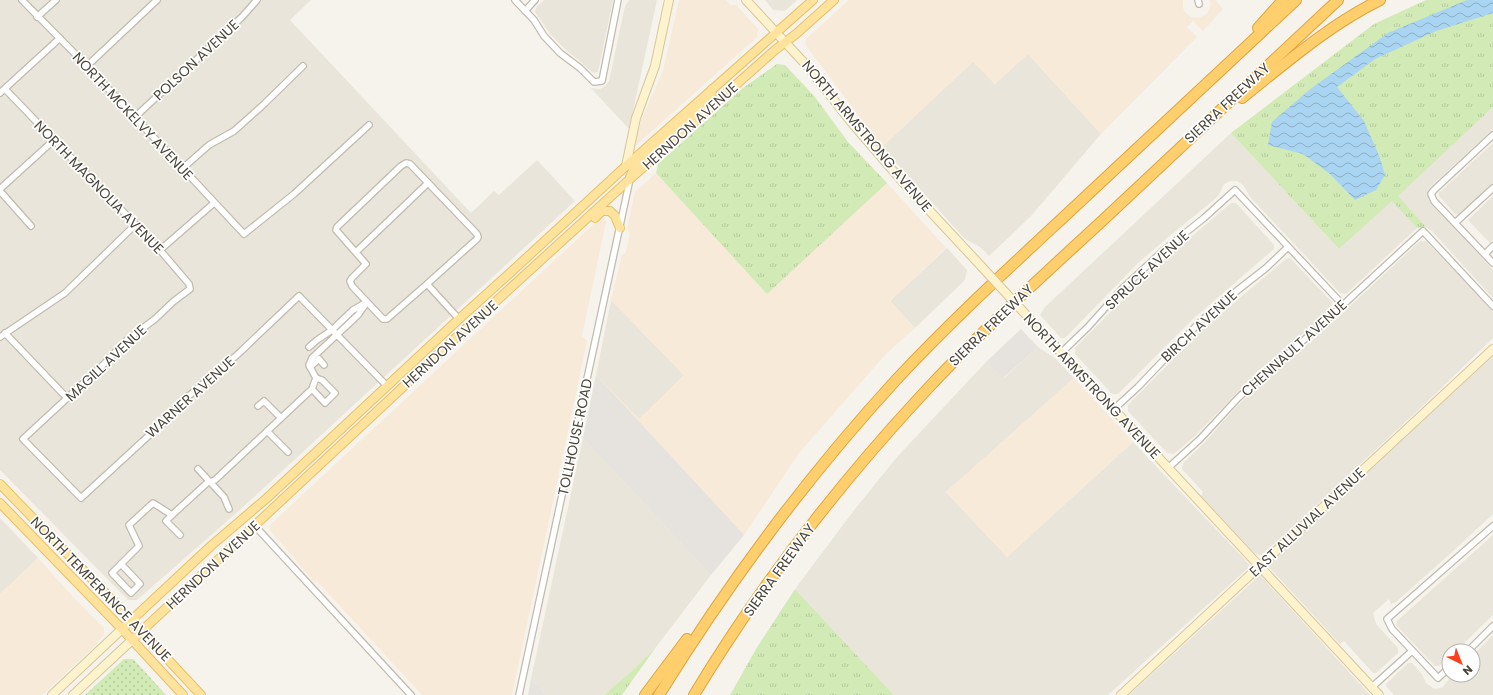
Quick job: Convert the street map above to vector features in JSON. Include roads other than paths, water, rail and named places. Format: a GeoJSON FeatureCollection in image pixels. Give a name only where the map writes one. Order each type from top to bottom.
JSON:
{"type":"FeatureCollection","features":[{"type":"Feature","properties":{"kind":"highway"},"geometry":{"type":"LineString","coordinates":[[1192,98],[1283,0]]}},
{"type":"Feature","properties":{"kind":"highway","name":"SIERRA FREEWAY"},"geometry":{"type":"LineString","coordinates":[[659,695],[714,609],[744,566],[801,491],[896,380],[964,311],[1296,0]]}},
{"type":"Feature","properties":{"kind":"highway","name":"SIERRA FREEWAY"},"geometry":{"type":"LineString","coordinates":[[694,695],[713,664],[799,541],[832,499],[892,428],[944,371],[1038,280],[1338,0]]}},
{"type":"Feature","properties":{"kind":"highway"},"geometry":{"type":"LineString","coordinates":[[1216,114],[1238,101],[1324,33],[1357,12],[1380,0]]}},
{"type":"Feature","properties":{"kind":"highway"},"geometry":{"type":"LineString","coordinates":[[701,695],[767,585]]}},
{"type":"Feature","properties":{"kind":"highway"},"geometry":{"type":"LineString","coordinates":[[645,695],[693,632],[714,609]]}},
{"type":"Feature","properties":{"kind":"main road","name":"HERNDON AVENUE"},"geometry":{"type":"LineString","coordinates":[[122,629],[212,545],[261,503],[606,184],[813,0]]}},
{"type":"Feature","properties":{"kind":"main road","name":"HERNDON AVENUE"},"geometry":{"type":"LineString","coordinates":[[132,640],[396,393],[630,179],[834,0]]}},
{"type":"Feature","properties":{"kind":"main road"},"geometry":{"type":"LineString","coordinates":[[630,179],[634,168],[711,99],[712,89]]}},
{"type":"Feature","properties":{"kind":"main road"},"geometry":{"type":"LineString","coordinates":[[606,184],[608,192],[576,222],[573,231],[583,229],[602,211],[610,211],[615,216],[620,228]]}},
{"type":"Feature","properties":{"kind":"main road"},"geometry":{"type":"LineString","coordinates":[[396,393],[396,386],[429,355],[459,319]]}},
{"type":"Feature","properties":{"kind":"main road"},"geometry":{"type":"LineString","coordinates":[[331,454],[352,427],[386,395],[387,386]]}},
{"type":"Feature","properties":{"kind":"main road","name":"NORTH TEMPERANCE AVENUE"},"geometry":{"type":"LineString","coordinates":[[0,484],[132,620],[201,695]]}},
{"type":"Feature","properties":{"kind":"main road","name":"NORTH TEMPERANCE AVENUE"},"geometry":{"type":"LineString","coordinates":[[0,503],[122,629],[183,695]]}},
{"type":"Feature","properties":{"kind":"street","name":"NORTH MCKELVY AVENUE"},"geometry":{"type":"LineString","coordinates":[[22,0],[37,17],[87,66],[244,234],[294,194],[369,125]]}},
{"type":"Feature","properties":{"kind":"street"},"geometry":{"type":"LineString","coordinates":[[37,17],[56,0]]}},
{"type":"Feature","properties":{"kind":"street"},"geometry":{"type":"LineString","coordinates":[[87,66],[157,0]]}},
{"type":"Feature","properties":{"kind":"street","name":"POLSON AVENUE"},"geometry":{"type":"LineString","coordinates":[[134,118],[242,17],[257,0]]}},
{"type":"Feature","properties":{"kind":"street"},"geometry":{"type":"LineString","coordinates":[[515,0],[534,20],[544,36],[594,82],[602,81],[618,0]]}},
{"type":"Feature","properties":{"kind":"street"},"geometry":{"type":"LineString","coordinates":[[525,11],[535,0]]}},
{"type":"Feature","properties":{"kind":"street"},"geometry":{"type":"LineString","coordinates":[[626,166],[636,118],[655,66],[669,0]]}},
{"type":"Feature","properties":{"kind":"street","name":"NORTH ARMSTRONG AVENUE"},"geometry":{"type":"LineString","coordinates":[[746,0],[808,67],[851,122],[901,180],[1379,695]]}},
{"type":"Feature","properties":{"kind":"street"},"geometry":{"type":"LineString","coordinates":[[0,93],[60,38]]}},
{"type":"Feature","properties":{"kind":"street"},"geometry":{"type":"LineString","coordinates":[[183,168],[208,145],[234,131],[303,66]]}},
{"type":"Feature","properties":{"kind":"street","name":"NORTH MAGNOLIA AVENUE"},"geometry":{"type":"LineString","coordinates":[[5,89],[160,250],[185,278],[190,289]]}},
{"type":"Feature","properties":{"kind":"street"},"geometry":{"type":"LineString","coordinates":[[1493,135],[1431,194],[1434,201],[1493,263]]}},
{"type":"Feature","properties":{"kind":"street"},"geometry":{"type":"LineString","coordinates":[[31,226],[0,190],[54,140]]}},
{"type":"Feature","properties":{"kind":"street"},"geometry":{"type":"LineString","coordinates":[[406,163],[410,164],[428,183],[478,234],[478,237],[387,319],[383,319],[352,286],[350,281],[366,264],[336,230],[348,216],[406,163]]}},
{"type":"Feature","properties":{"kind":"street","name":"TOLLHOUSE ROAD"},"geometry":{"type":"LineString","coordinates":[[519,695],[630,179]]}},
{"type":"Feature","properties":{"kind":"street"},"geometry":{"type":"LineString","coordinates":[[356,252],[428,183]]}},
{"type":"Feature","properties":{"kind":"street"},"geometry":{"type":"LineString","coordinates":[[1455,223],[1493,188]]}},
{"type":"Feature","properties":{"kind":"street","name":"SPRUCE AVENUE"},"geometry":{"type":"LineString","coordinates":[[1061,353],[1088,327],[1123,288],[1164,250],[1204,218],[1235,190],[1288,247]]}},
{"type":"Feature","properties":{"kind":"street"},"geometry":{"type":"LineString","coordinates":[[160,250],[214,203]]}},
{"type":"Feature","properties":{"kind":"street"},"geometry":{"type":"LineString","coordinates":[[0,337],[65,293],[135,225]]}},
{"type":"Feature","properties":{"kind":"street","name":"CHENNAULT AVENUE"},"geometry":{"type":"LineString","coordinates":[[1168,468],[1200,439],[1238,398],[1265,372],[1310,335],[1424,231],[1493,306]]}},
{"type":"Feature","properties":{"kind":"street"},"geometry":{"type":"LineString","coordinates":[[1485,254],[1493,246]]}},
{"type":"Feature","properties":{"kind":"street"},"geometry":{"type":"LineString","coordinates":[[1288,247],[1343,305]]}},
{"type":"Feature","properties":{"kind":"street","name":"BIRCH AVENUE"},"geometry":{"type":"LineString","coordinates":[[1114,409],[1138,387],[1198,324],[1220,304],[1266,268],[1288,247]]}},
{"type":"Feature","properties":{"kind":"street"},"geometry":{"type":"LineString","coordinates":[[427,284],[459,319]]}},
{"type":"Feature","properties":{"kind":"street","name":"MAGILL AVENUE"},"geometry":{"type":"LineString","coordinates":[[23,440],[103,365],[127,340],[155,319],[174,301],[190,289]]}},
{"type":"Feature","properties":{"kind":"street","name":"WARNER AVENUE"},"geometry":{"type":"LineString","coordinates":[[23,440],[81,498],[157,428],[185,399],[237,355],[300,296],[332,330]]}},
{"type":"Feature","properties":{"kind":"street"},"geometry":{"type":"LineString","coordinates":[[309,347],[316,340],[332,330],[353,310],[367,302]]}},
{"type":"Feature","properties":{"kind":"street"},"geometry":{"type":"LineString","coordinates":[[309,366],[312,358],[358,315],[367,302]]}},
{"type":"Feature","properties":{"kind":"street"},"geometry":{"type":"LineString","coordinates":[[332,330],[387,386]]}},
{"type":"Feature","properties":{"kind":"street"},"geometry":{"type":"LineString","coordinates":[[5,333],[67,398]]}},
{"type":"Feature","properties":{"kind":"street","name":"EAST ALLUVIAL AVENUE"},"geometry":{"type":"LineString","coordinates":[[1121,695],[1493,349]]}},
{"type":"Feature","properties":{"kind":"street"},"geometry":{"type":"LineString","coordinates":[[309,366],[319,359],[324,365]]}},
{"type":"Feature","properties":{"kind":"street"},"geometry":{"type":"LineString","coordinates":[[309,366],[316,378],[322,380],[335,393],[325,403],[312,389]]}},
{"type":"Feature","properties":{"kind":"street"},"geometry":{"type":"LineString","coordinates":[[180,535],[166,521],[207,483],[215,480],[268,431],[312,389],[316,378]]}},
{"type":"Feature","properties":{"kind":"street"},"geometry":{"type":"LineString","coordinates":[[258,406],[264,401],[281,418]]}},
{"type":"Feature","properties":{"kind":"street"},"geometry":{"type":"LineString","coordinates":[[268,431],[288,452]]}},
{"type":"Feature","properties":{"kind":"street"},"geometry":{"type":"LineString","coordinates":[[198,469],[224,497],[229,509]]}},
{"type":"Feature","properties":{"kind":"street"},"geometry":{"type":"LineString","coordinates":[[121,564],[140,584],[131,593],[112,573],[121,564],[140,546],[129,525],[153,503],[172,515]]}},
{"type":"Feature","properties":{"kind":"street"},"geometry":{"type":"LineString","coordinates":[[255,526],[411,695]]}},
{"type":"Feature","properties":{"kind":"street"},"geometry":{"type":"LineString","coordinates":[[1441,675],[1438,678],[1392,629],[1386,619],[1493,526]]}},
{"type":"Feature","properties":{"kind":"street"},"geometry":{"type":"LineString","coordinates":[[1476,643],[1493,626]]}},
{"type":"Feature","properties":{"kind":"street","name":"HERNDON AVENUE"},"geometry":{"type":"LineString","coordinates":[[52,695],[122,629]]}},
{"type":"Feature","properties":{"kind":"street","name":"HERNDON AVENUE"},"geometry":{"type":"LineString","coordinates":[[73,695],[132,640]]}},
{"type":"Feature","properties":{"kind":"street"},"geometry":{"type":"LineString","coordinates":[[1372,687],[1412,651]]}},
{"type":"Feature","properties":{"kind":"water"},"geometry":{"type":"Polygon","coordinates":[[[1467,0],[1493,0],[1493,13],[1436,31],[1375,59],[1337,87],[1364,121],[1380,158],[1385,175],[1376,190],[1355,200],[1330,174],[1303,154],[1268,145],[1272,122],[1309,90],[1388,33],[1467,0]]]}}]}
